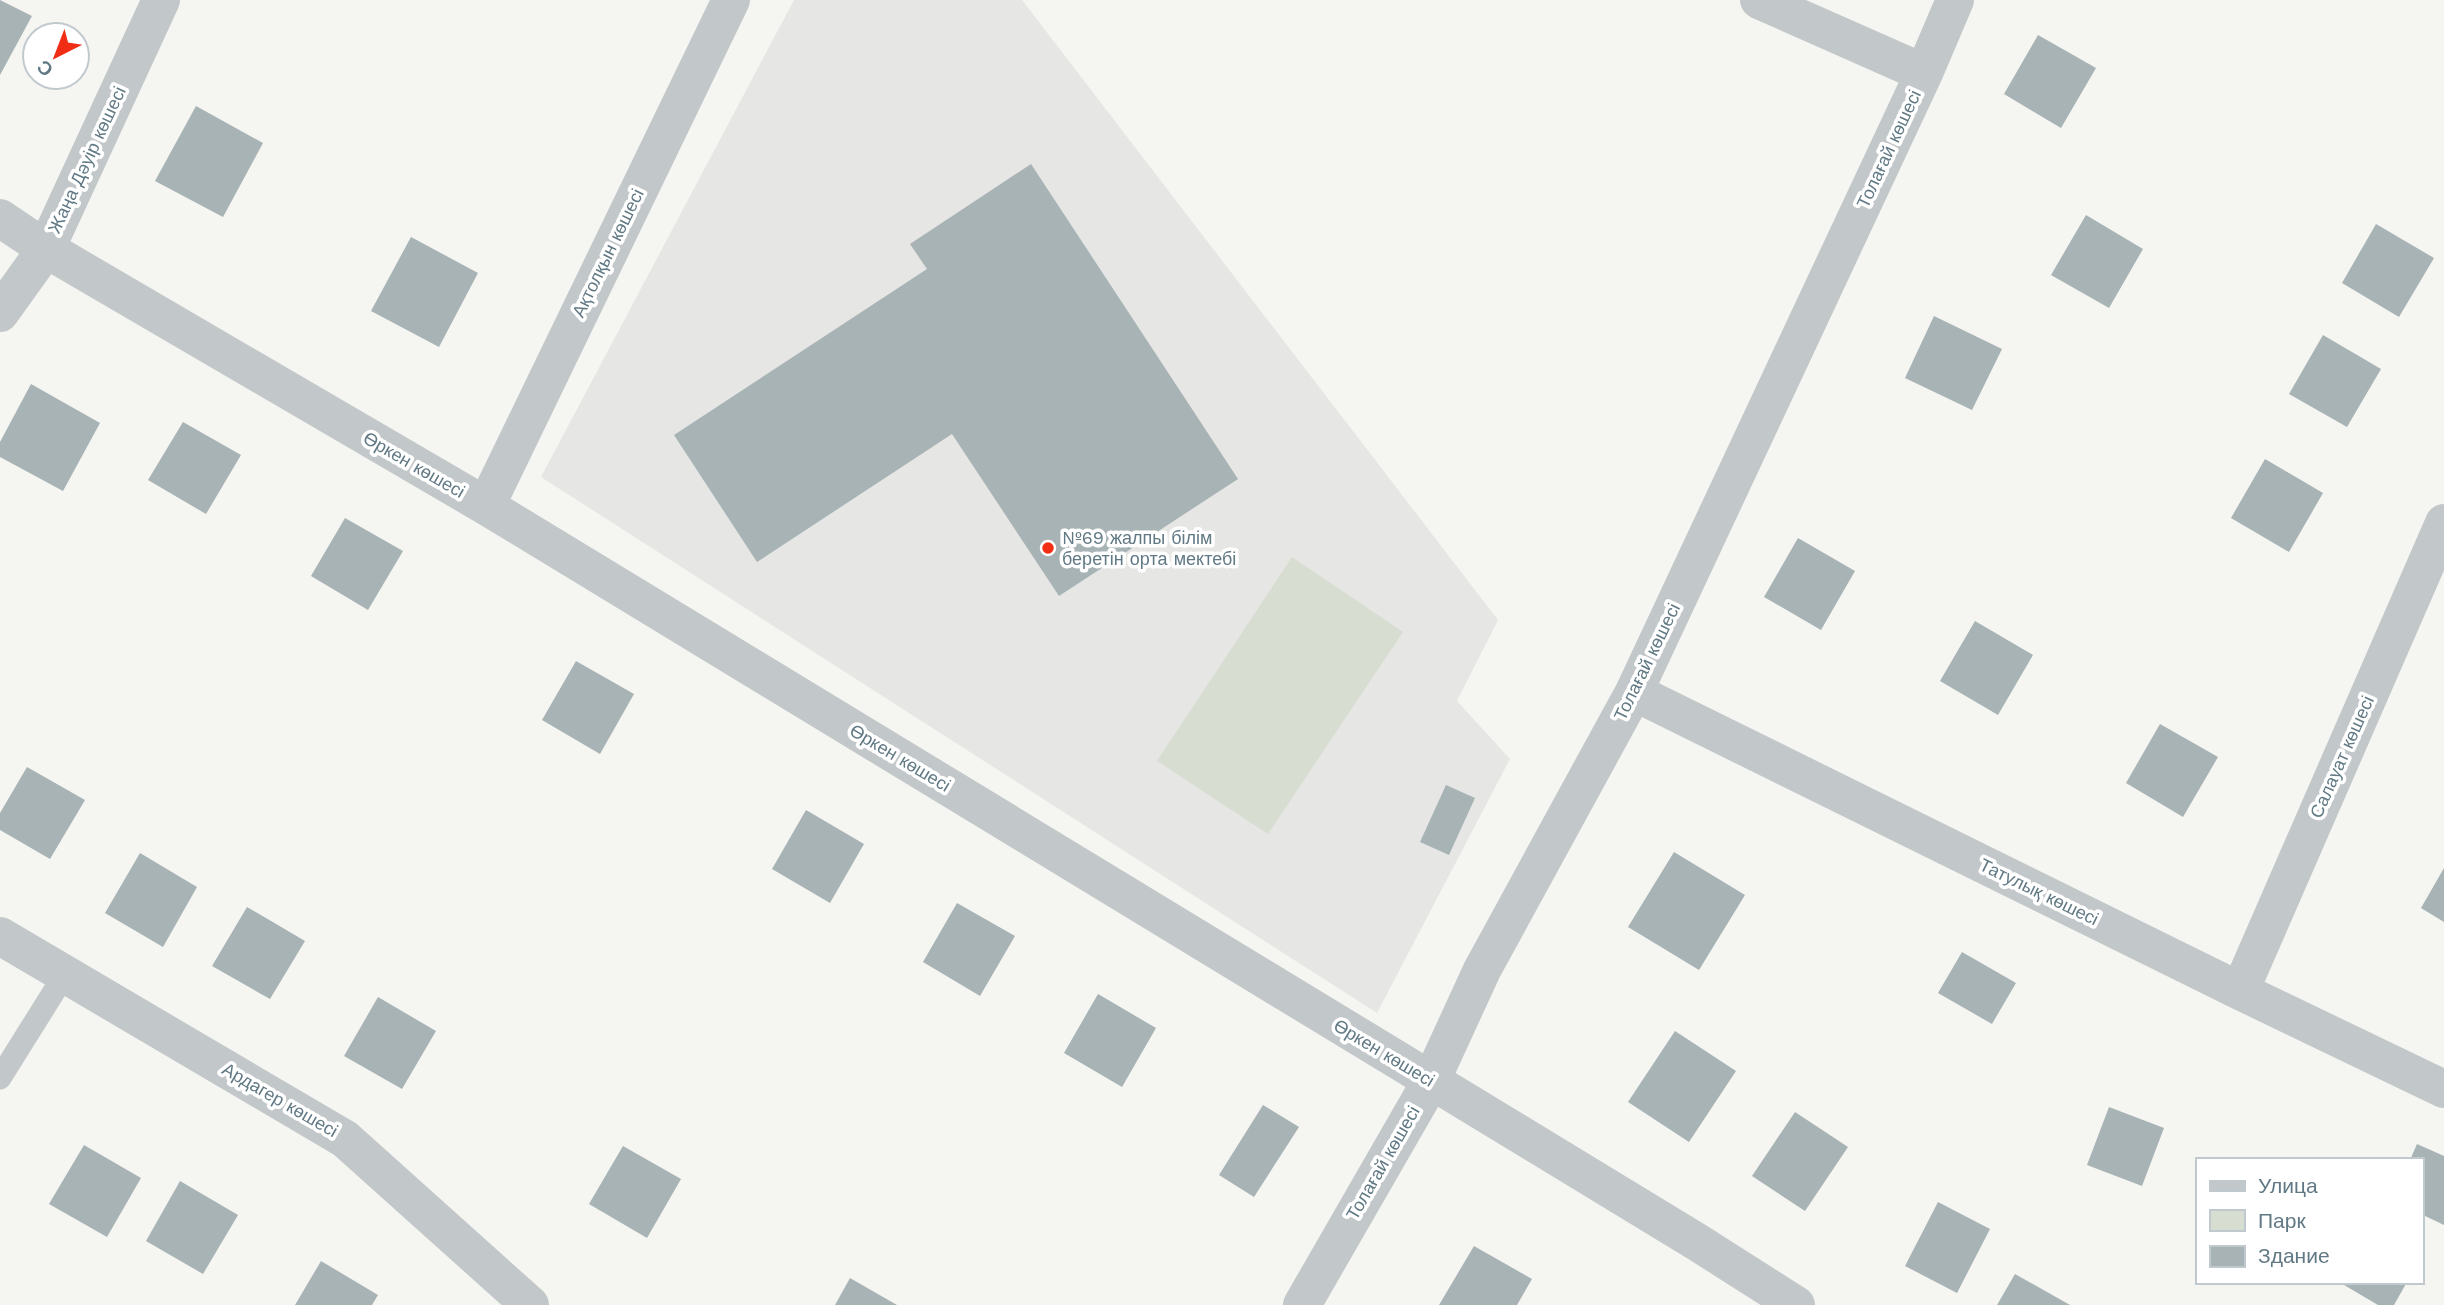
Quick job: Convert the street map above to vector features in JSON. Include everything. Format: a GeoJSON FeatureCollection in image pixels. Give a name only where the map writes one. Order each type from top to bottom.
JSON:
{"type":"FeatureCollection","features":[{"type":"Feature","properties":{"kind":"street","name":"Жаңа Дәуір көшесі"},"geometry":{"type":"LineString","coordinates":[[0,313],[46,249],[161,0]]}},
{"type":"Feature","properties":{"kind":"street","name":"Ақтолқын көшесі"},"geometry":{"type":"LineString","coordinates":[[486,506],[732,0]]}},
{"type":"Feature","properties":{"kind":"street"},"geometry":{"type":"LineString","coordinates":[[1759,0],[1924,73]]}},
{"type":"Feature","properties":{"kind":"street","name":"Толағай көшесі"},"geometry":{"type":"LineString","coordinates":[[1302,1305],[1431,1082],[1482,970],[1634,692],[1924,73],[1955,0]]}},
{"type":"Feature","properties":{"kind":"street","name":"Өркен көшесі"},"geometry":{"type":"LineString","coordinates":[[0,218],[46,249],[486,506],[1697,1242],[1796,1305]]}},
{"type":"Feature","properties":{"kind":"street","name":"Салауат көшесі"},"geometry":{"type":"LineString","coordinates":[[2240,991],[2444,523]]}},
{"type":"Feature","properties":{"kind":"street","name":"Татулық көшесі"},"geometry":{"type":"LineString","coordinates":[[1634,692],[2444,1089]]}},
{"type":"Feature","properties":{"kind":"street","name":"Ардагер көшесі"},"geometry":{"type":"LineString","coordinates":[[0,936],[345,1139],[530,1305]]}},
{"type":"Feature","properties":{"kind":"lane"},"geometry":{"type":"LineString","coordinates":[[0,1078],[65,974]]}},
{"type":"Feature","properties":{"kind":"shaded area","name":"№69 жалпы білім беретін орта мектебі"},"geometry":{"type":"Polygon","coordinates":[[[794,0],[1022,0],[1498,620],[1457,701],[1510,759],[1377,1013],[541,477],[794,0]]]}},
{"type":"Feature","properties":{"kind":"green space"},"geometry":{"type":"Polygon","coordinates":[[[1292,557],[1403,632],[1268,834],[1157,761],[1292,557]]]}},
{"type":"Feature","properties":{"kind":"building"},"geometry":{"type":"Polygon","coordinates":[[[0,0],[32,16],[29,21],[21,21],[21,36],[0,75],[0,0]]]}},
{"type":"Feature","properties":{"kind":"building"},"geometry":{"type":"Polygon","coordinates":[[[2038,35],[2096,68],[2061,128],[2004,94],[2038,35]]]}},
{"type":"Feature","properties":{"kind":"building"},"geometry":{"type":"Polygon","coordinates":[[[196,106],[263,143],[223,217],[155,181],[196,106]]]}},
{"type":"Feature","properties":{"kind":"building"},"geometry":{"type":"Polygon","coordinates":[[[1031,164],[1238,479],[1059,596],[952,434],[757,562],[674,435],[927,269],[910,244],[1031,164]]]}},
{"type":"Feature","properties":{"kind":"building"},"geometry":{"type":"Polygon","coordinates":[[[2086,215],[2143,249],[2109,308],[2051,275],[2086,215]]]}},
{"type":"Feature","properties":{"kind":"building"},"geometry":{"type":"Polygon","coordinates":[[[2376,224],[2434,258],[2399,317],[2342,283],[2376,224]]]}},
{"type":"Feature","properties":{"kind":"building"},"geometry":{"type":"Polygon","coordinates":[[[411,237],[478,273],[439,347],[371,311],[411,237]]]}},
{"type":"Feature","properties":{"kind":"building"},"geometry":{"type":"Polygon","coordinates":[[[1934,316],[2002,349],[1972,410],[1905,378],[1934,316]]]}},
{"type":"Feature","properties":{"kind":"building"},"geometry":{"type":"Polygon","coordinates":[[[2323,335],[2381,369],[2347,427],[2289,394],[2323,335]]]}},
{"type":"Feature","properties":{"kind":"building"},"geometry":{"type":"Polygon","coordinates":[[[31,384],[100,423],[63,491],[0,457],[0,442],[31,384]]]}},
{"type":"Feature","properties":{"kind":"building"},"geometry":{"type":"Polygon","coordinates":[[[183,422],[241,455],[206,514],[148,480],[183,422]]]}},
{"type":"Feature","properties":{"kind":"building"},"geometry":{"type":"Polygon","coordinates":[[[2265,459],[2323,493],[2289,552],[2231,518],[2265,459]]]}},
{"type":"Feature","properties":{"kind":"building"},"geometry":{"type":"Polygon","coordinates":[[[345,518],[403,551],[368,610],[311,576],[345,518]]]}},
{"type":"Feature","properties":{"kind":"building"},"geometry":{"type":"Polygon","coordinates":[[[1798,538],[1855,571],[1821,630],[1764,597],[1798,538]]]}},
{"type":"Feature","properties":{"kind":"building"},"geometry":{"type":"Polygon","coordinates":[[[1975,621],[2033,655],[1998,715],[1940,681],[1975,621]]]}},
{"type":"Feature","properties":{"kind":"building"},"geometry":{"type":"Polygon","coordinates":[[[576,661],[634,694],[600,754],[542,720],[576,661]]]}},
{"type":"Feature","properties":{"kind":"building"},"geometry":{"type":"Polygon","coordinates":[[[2160,724],[2218,757],[2183,817],[2126,783],[2160,724]]]}},
{"type":"Feature","properties":{"kind":"building"},"geometry":{"type":"Polygon","coordinates":[[[27,767],[85,800],[50,859],[0,830],[0,813],[27,767]]]}},
{"type":"Feature","properties":{"kind":"building"},"geometry":{"type":"Polygon","coordinates":[[[1446,785],[1475,798],[1449,855],[1420,842],[1446,785]]]}},
{"type":"Feature","properties":{"kind":"building"},"geometry":{"type":"Polygon","coordinates":[[[806,810],[864,844],[830,903],[772,869],[806,810]]]}},
{"type":"Feature","properties":{"kind":"building"},"geometry":{"type":"Polygon","coordinates":[[[1674,852],[1745,895],[1699,970],[1628,927],[1674,852]]]}},
{"type":"Feature","properties":{"kind":"building"},"geometry":{"type":"Polygon","coordinates":[[[140,853],[197,887],[163,947],[105,913],[140,853]]]}},
{"type":"Feature","properties":{"kind":"building"},"geometry":{"type":"Polygon","coordinates":[[[2444,868],[2444,922],[2421,908],[2444,868]]]}},
{"type":"Feature","properties":{"kind":"building"},"geometry":{"type":"Polygon","coordinates":[[[957,903],[1015,936],[980,996],[923,962],[957,903]]]}},
{"type":"Feature","properties":{"kind":"building"},"geometry":{"type":"Polygon","coordinates":[[[247,907],[305,941],[270,999],[212,966],[247,907]]]}},
{"type":"Feature","properties":{"kind":"building"},"geometry":{"type":"Polygon","coordinates":[[[1962,952],[2016,983],[1992,1024],[1938,993],[1962,952]]]}},
{"type":"Feature","properties":{"kind":"building"},"geometry":{"type":"Polygon","coordinates":[[[1098,994],[1156,1028],[1122,1087],[1064,1053],[1098,994]]]}},
{"type":"Feature","properties":{"kind":"building"},"geometry":{"type":"Polygon","coordinates":[[[378,997],[436,1031],[402,1089],[344,1056],[378,997]]]}},
{"type":"Feature","properties":{"kind":"building"},"geometry":{"type":"Polygon","coordinates":[[[1675,1031],[1736,1071],[1689,1142],[1628,1102],[1675,1031]]]}},
{"type":"Feature","properties":{"kind":"building"},"geometry":{"type":"Polygon","coordinates":[[[1263,1105],[1299,1127],[1254,1197],[1219,1175],[1263,1105]]]}},
{"type":"Feature","properties":{"kind":"building"},"geometry":{"type":"Polygon","coordinates":[[[2109,1107],[2164,1128],[2142,1186],[2087,1165],[2109,1107]]]}},
{"type":"Feature","properties":{"kind":"building"},"geometry":{"type":"Polygon","coordinates":[[[1795,1112],[1848,1147],[1805,1211],[1752,1176],[1795,1112]]]}},
{"type":"Feature","properties":{"kind":"building"},"geometry":{"type":"Polygon","coordinates":[[[2417,1144],[2444,1156],[2444,1225],[2423,1215],[2423,1158],[2411,1158],[2417,1144]]]}},
{"type":"Feature","properties":{"kind":"building"},"geometry":{"type":"Polygon","coordinates":[[[84,1145],[141,1178],[107,1237],[49,1204],[84,1145]]]}},
{"type":"Feature","properties":{"kind":"building"},"geometry":{"type":"Polygon","coordinates":[[[623,1146],[681,1179],[647,1238],[589,1204],[623,1146]]]}},
{"type":"Feature","properties":{"kind":"building"},"geometry":{"type":"Polygon","coordinates":[[[180,1181],[238,1215],[203,1274],[146,1241],[180,1181]]]}},
{"type":"Feature","properties":{"kind":"building"},"geometry":{"type":"Polygon","coordinates":[[[1938,1202],[1990,1229],[1957,1293],[1905,1266],[1938,1202]]]}},
{"type":"Feature","properties":{"kind":"building"},"geometry":{"type":"Polygon","coordinates":[[[1474,1246],[1532,1279],[1517,1305],[1439,1305],[1474,1246]]]}},
{"type":"Feature","properties":{"kind":"building"},"geometry":{"type":"Polygon","coordinates":[[[321,1261],[378,1295],[372,1305],[295,1305],[321,1261]]]}},
{"type":"Feature","properties":{"kind":"building"},"geometry":{"type":"Polygon","coordinates":[[[2015,1274],[2070,1305],[1997,1305],[2015,1274]]]}},
{"type":"Feature","properties":{"kind":"building"},"geometry":{"type":"Polygon","coordinates":[[[850,1278],[897,1305],[835,1305],[850,1278]]]}},
{"type":"Feature","properties":{"kind":"building"},"geometry":{"type":"Polygon","coordinates":[[[2342,1284],[2406,1284],[2394,1305],[2378,1305],[2342,1284]]]}},
{"type":"Feature","properties":{"kind":"place","name":"№69 жалпы білім беретін орта мектебі"},"geometry":{"type":"Point","coordinates":[1048,548]}}]}
